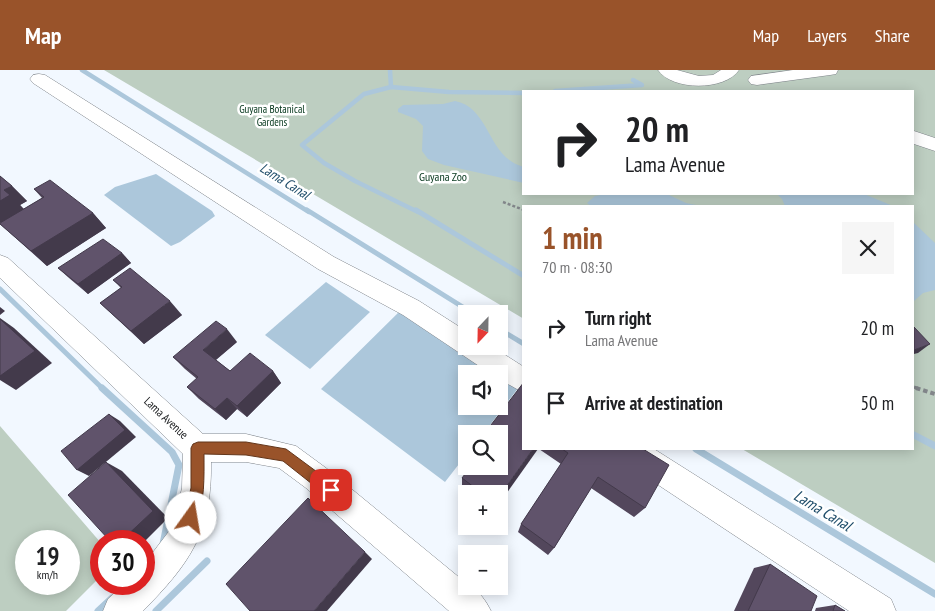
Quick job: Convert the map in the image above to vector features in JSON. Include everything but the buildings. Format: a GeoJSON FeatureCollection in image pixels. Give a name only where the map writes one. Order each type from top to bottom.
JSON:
{"type":"FeatureCollection","features":[{"type":"Feature","properties":{"kind":"street"},"geometry":{"type":"LineString","coordinates":[[666,70],[692,80],[715,80],[731,71],[782,90]]}},
{"type":"Feature","properties":{"kind":"street"},"geometry":{"type":"LineString","coordinates":[[757,80],[830,75]]}},
{"type":"Feature","properties":{"kind":"street"},"geometry":{"type":"LineString","coordinates":[[39,79],[326,263],[412,308],[458,339]]}},
{"type":"Feature","properties":{"kind":"street"},"geometry":{"type":"LineString","coordinates":[[914,137],[935,145]]}},
{"type":"Feature","properties":{"kind":"street","name":"Lama Avenue"},"geometry":{"type":"LineString","coordinates":[[0,264],[198,448],[246,448],[286,456],[316,478],[474,611]]}},
{"type":"Feature","properties":{"kind":"street"},"geometry":{"type":"LineString","coordinates":[[484,355],[522,380]]}},
{"type":"Feature","properties":{"kind":"street"},"geometry":{"type":"LineString","coordinates":[[120,611],[155,576],[187,533],[198,488],[198,448]]}},
{"type":"Feature","properties":{"kind":"street"},"geometry":{"type":"LineString","coordinates":[[631,450],[879,611]]}},
{"type":"Feature","properties":{"kind":"path"},"geometry":{"type":"LineString","coordinates":[[503,202],[522,209]]}},
{"type":"Feature","properties":{"kind":"path"},"geometry":{"type":"LineString","coordinates":[[914,387],[935,394]]}},
{"type":"Feature","properties":{"kind":"green space","name":"Guyana Zoo"},"geometry":{"type":"Polygon","coordinates":[[[104,70],[935,70],[935,563],[744,450],[914,450],[914,205],[522,205],[522,318],[508,310],[508,305],[500,305],[104,70]]]}},
{"type":"Feature","properties":{"kind":"green space"},"geometry":{"type":"Polygon","coordinates":[[[0,426],[90,530],[90,587],[66,611],[0,611],[0,426]]]}},
{"type":"Feature","properties":{"kind":"water"},"geometry":{"type":"Polygon","coordinates":[[[455,101],[467,105],[476,113],[503,154],[512,162],[522,166],[522,183],[444,165],[428,159],[422,151],[423,126],[416,119],[398,112],[398,109],[403,105],[443,104],[455,101]]]}},
{"type":"Feature","properties":{"kind":"water"},"geometry":{"type":"Polygon","coordinates":[[[156,174],[212,211],[215,216],[180,242],[171,246],[104,195],[115,187],[156,174]]]}},
{"type":"Feature","properties":{"kind":"water"},"geometry":{"type":"Polygon","coordinates":[[[669,195],[686,203],[696,205],[590,205],[587,203],[595,196],[669,195]]]}},
{"type":"Feature","properties":{"kind":"water"},"geometry":{"type":"Polygon","coordinates":[[[778,195],[866,195],[891,205],[785,205],[778,195]]]}},
{"type":"Feature","properties":{"kind":"water"},"geometry":{"type":"Polygon","coordinates":[[[914,223],[935,243],[935,290],[923,293],[914,301],[914,223]]]}},
{"type":"Feature","properties":{"kind":"water"},"geometry":{"type":"Polygon","coordinates":[[[326,282],[370,312],[310,369],[265,335],[326,282]]]}},
{"type":"Feature","properties":{"kind":"water"},"geometry":{"type":"Polygon","coordinates":[[[401,310],[458,347],[458,355],[470,355],[485,365],[458,365],[458,415],[498,415],[490,425],[458,425],[458,465],[445,482],[321,389],[401,310]]]}},
{"type":"Feature","properties":{"kind":"water"},"geometry":{"type":"Polygon","coordinates":[[[508,380],[519,387],[508,401],[508,380]]]}},
{"type":"Feature","properties":{"kind":"waterway","name":"Lama Canal"},"geometry":{"type":"LineString","coordinates":[[82,70],[309,212]]}},
{"type":"Feature","properties":{"kind":"waterway"},"geometry":{"type":"LineString","coordinates":[[390,70],[391,87]]}},
{"type":"Feature","properties":{"kind":"waterway"},"geometry":{"type":"LineString","coordinates":[[570,90],[642,85],[633,80]]}},
{"type":"Feature","properties":{"kind":"waterway"},"geometry":{"type":"LineString","coordinates":[[391,87],[449,92],[522,93]]}},
{"type":"Feature","properties":{"kind":"waterway"},"geometry":{"type":"LineString","coordinates":[[391,87],[364,94],[302,145],[324,163],[355,181],[418,212]]}},
{"type":"Feature","properties":{"kind":"waterway","name":"Lama Canal"},"geometry":{"type":"LineString","coordinates":[[307,210],[460,305]]}},
{"type":"Feature","properties":{"kind":"waterway"},"geometry":{"type":"LineString","coordinates":[[416,210],[522,275]]}},
{"type":"Feature","properties":{"kind":"waterway"},"geometry":{"type":"LineString","coordinates":[[0,289],[103,389]]}},
{"type":"Feature","properties":{"kind":"waterway","name":"Lama Canal"},"geometry":{"type":"LineString","coordinates":[[508,334],[522,343]]}},
{"type":"Feature","properties":{"kind":"waterway"},"geometry":{"type":"LineString","coordinates":[[102,388],[172,452],[179,465],[163,544]]}},
{"type":"Feature","properties":{"kind":"waterway"},"geometry":{"type":"LineString","coordinates":[[914,435],[935,446]]}},
{"type":"Feature","properties":{"kind":"waterway","name":"Lama Canal"},"geometry":{"type":"LineString","coordinates":[[698,450],[935,594]]}},
{"type":"Feature","properties":{"kind":"waterway"},"geometry":{"type":"LineString","coordinates":[[156,611],[207,561]]}},
{"type":"Feature","properties":{"kind":"waterway"},"geometry":{"type":"LineString","coordinates":[[98,611],[112,598]]}},
{"type":"Feature","properties":{"kind":"route"},"geometry":{"type":"LineString","coordinates":[[191,518],[198,488],[198,448],[246,448],[286,456],[331,490]]}},
{"type":"Feature","properties":{"kind":"park label","name":"Guyana Botanical Gardens"},"geometry":{"type":"Point","coordinates":[272,115]}}]}
